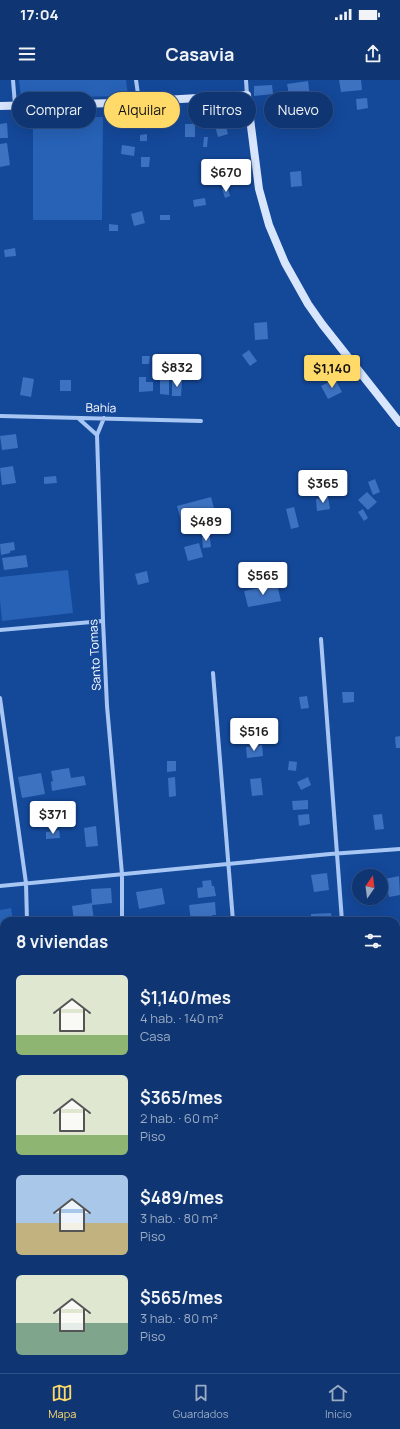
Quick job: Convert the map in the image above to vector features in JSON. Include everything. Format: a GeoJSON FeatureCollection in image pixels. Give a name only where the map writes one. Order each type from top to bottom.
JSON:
{"type":"FeatureCollection","features":[{"type":"Feature","properties":{"kind":"street"},"geometry":{"type":"LineString","coordinates":[[13,80],[14,92]]}},
{"type":"Feature","properties":{"kind":"street"},"geometry":{"type":"LineString","coordinates":[[136,80],[137,92]]}},
{"type":"Feature","properties":{"kind":"street"},"geometry":{"type":"LineString","coordinates":[[246,80],[247,92]]}},
{"type":"Feature","properties":{"kind":"street"},"geometry":{"type":"LineString","coordinates":[[0,106],[12,105]]}},
{"type":"Feature","properties":{"kind":"street"},"geometry":{"type":"LineString","coordinates":[[251,128],[259,189],[269,225],[285,263],[308,304],[322,324],[400,423]]}},
{"type":"Feature","properties":{"kind":"street","name":"Bahía"},"geometry":{"type":"LineString","coordinates":[[0,416],[201,421]]}},
{"type":"Feature","properties":{"kind":"street"},"geometry":{"type":"LineString","coordinates":[[78,418],[97,435]]}},
{"type":"Feature","properties":{"kind":"street","name":"Santo Tomas"},"geometry":{"type":"LineString","coordinates":[[104,418],[97,435],[103,621],[107,706],[122,874],[122,917]]}},
{"type":"Feature","properties":{"kind":"street"},"geometry":{"type":"LineString","coordinates":[[0,630],[103,621]]}},
{"type":"Feature","properties":{"kind":"street"},"geometry":{"type":"LineString","coordinates":[[321,639],[342,917]]}},
{"type":"Feature","properties":{"kind":"street"},"geometry":{"type":"LineString","coordinates":[[213,673],[233,917]]}},
{"type":"Feature","properties":{"kind":"street"},"geometry":{"type":"LineString","coordinates":[[0,698],[26,883],[27,917]]}},
{"type":"Feature","properties":{"kind":"street"},"geometry":{"type":"LineString","coordinates":[[0,886],[337,853],[400,849]]}},
{"type":"Feature","properties":{"kind":"shaded area"},"geometry":{"type":"Polygon","coordinates":[[[19,80],[126,80],[128,92],[104,92],[104,96],[96,97],[96,92],[20,92],[19,80]]]}},
{"type":"Feature","properties":{"kind":"shaded area"},"geometry":{"type":"Polygon","coordinates":[[[96,117],[103,117],[102,220],[33,220],[33,128],[96,128],[96,117]]]}},
{"type":"Feature","properties":{"kind":"shaded area"},"geometry":{"type":"Polygon","coordinates":[[[68,570],[73,613],[2,621],[0,577],[68,570]]]}},
{"type":"Feature","properties":{"kind":"shaded area"},"geometry":{"type":"Polygon","coordinates":[[[11,908],[12,917],[0,917],[0,910],[11,908]]]}},
{"type":"Feature","properties":{"kind":"building"},"geometry":{"type":"Polygon","coordinates":[[[339,80],[361,80],[362,90],[341,92],[339,80]]]}},
{"type":"Feature","properties":{"kind":"building"},"geometry":{"type":"Polygon","coordinates":[[[308,81],[309,92],[288,92],[287,84],[308,81]]]}},
{"type":"Feature","properties":{"kind":"building"},"geometry":{"type":"Polygon","coordinates":[[[272,85],[273,92],[264,92],[264,95],[256,96],[256,92],[254,92],[254,86],[272,85]]]}},
{"type":"Feature","properties":{"kind":"building"},"geometry":{"type":"Polygon","coordinates":[[[367,98],[368,108],[357,110],[356,99],[367,98]]]}},
{"type":"Feature","properties":{"kind":"building"},"geometry":{"type":"Polygon","coordinates":[[[7,123],[8,138],[0,138],[0,124],[7,123]]]}},
{"type":"Feature","properties":{"kind":"building"},"geometry":{"type":"Polygon","coordinates":[[[185,124],[188,124],[188,128],[195,128],[195,137],[185,137],[185,124]]]}},
{"type":"Feature","properties":{"kind":"building"},"geometry":{"type":"Polygon","coordinates":[[[216,128],[226,128],[228,134],[218,137],[216,128]]]}},
{"type":"Feature","properties":{"kind":"building"},"geometry":{"type":"Polygon","coordinates":[[[147,134],[147,141],[140,141],[140,135],[147,134]]]}},
{"type":"Feature","properties":{"kind":"building"},"geometry":{"type":"Polygon","coordinates":[[[204,137],[208,137],[207,147],[203,147],[204,137]]]}},
{"type":"Feature","properties":{"kind":"building"},"geometry":{"type":"Polygon","coordinates":[[[7,143],[10,165],[0,167],[0,144],[7,143]]]}},
{"type":"Feature","properties":{"kind":"building"},"geometry":{"type":"Polygon","coordinates":[[[122,145],[135,147],[134,156],[121,154],[122,145]]]}},
{"type":"Feature","properties":{"kind":"building"},"geometry":{"type":"Polygon","coordinates":[[[141,157],[150,157],[149,167],[141,167],[141,157]]]}},
{"type":"Feature","properties":{"kind":"building"},"geometry":{"type":"Polygon","coordinates":[[[203,170],[208,170],[207,177],[203,177],[203,170]]]}},
{"type":"Feature","properties":{"kind":"building"},"geometry":{"type":"Polygon","coordinates":[[[301,171],[302,186],[291,187],[290,172],[301,171]]]}},
{"type":"Feature","properties":{"kind":"building"},"geometry":{"type":"Polygon","coordinates":[[[223,175],[225,182],[219,183],[217,177],[223,175]]]}},
{"type":"Feature","properties":{"kind":"building"},"geometry":{"type":"Polygon","coordinates":[[[210,176],[212,183],[209,184],[207,177],[210,176]]]}},
{"type":"Feature","properties":{"kind":"building"},"geometry":{"type":"Polygon","coordinates":[[[228,188],[230,196],[225,198],[222,189],[228,188]]]}},
{"type":"Feature","properties":{"kind":"building"},"geometry":{"type":"Polygon","coordinates":[[[205,198],[206,205],[194,207],[193,200],[205,198]]]}},
{"type":"Feature","properties":{"kind":"building"},"geometry":{"type":"Polygon","coordinates":[[[142,211],[145,223],[134,226],[131,214],[142,211]]]}},
{"type":"Feature","properties":{"kind":"building"},"geometry":{"type":"Polygon","coordinates":[[[160,215],[170,215],[170,220],[160,220],[160,215]]]}},
{"type":"Feature","properties":{"kind":"building"},"geometry":{"type":"Polygon","coordinates":[[[109,224],[118,225],[118,231],[109,231],[109,224]]]}},
{"type":"Feature","properties":{"kind":"building"},"geometry":{"type":"Polygon","coordinates":[[[15,248],[16,256],[5,257],[4,250],[15,248]]]}},
{"type":"Feature","properties":{"kind":"building"},"geometry":{"type":"Polygon","coordinates":[[[267,322],[268,339],[255,340],[254,323],[267,322]]]}},
{"type":"Feature","properties":{"kind":"building"},"geometry":{"type":"Polygon","coordinates":[[[249,350],[257,361],[250,366],[242,355],[249,350]]]}},
{"type":"Feature","properties":{"kind":"building"},"geometry":{"type":"Polygon","coordinates":[[[142,356],[150,356],[149,364],[142,364],[142,356]]]}},
{"type":"Feature","properties":{"kind":"building"},"geometry":{"type":"Polygon","coordinates":[[[23,377],[34,379],[31,397],[20,395],[23,377]]]}},
{"type":"Feature","properties":{"kind":"building"},"geometry":{"type":"Polygon","coordinates":[[[139,377],[146,377],[146,382],[153,382],[153,391],[139,392],[139,377]]]}},
{"type":"Feature","properties":{"kind":"building"},"geometry":{"type":"Polygon","coordinates":[[[160,377],[169,377],[169,395],[160,394],[160,377]]]}},
{"type":"Feature","properties":{"kind":"building"},"geometry":{"type":"Polygon","coordinates":[[[335,379],[342,392],[328,399],[321,386],[335,379]]]}},
{"type":"Feature","properties":{"kind":"building"},"geometry":{"type":"Polygon","coordinates":[[[60,380],[71,380],[71,391],[60,391],[60,380]]]}},
{"type":"Feature","properties":{"kind":"building"},"geometry":{"type":"Polygon","coordinates":[[[172,381],[182,381],[181,396],[172,396],[172,381]]]}},
{"type":"Feature","properties":{"kind":"building"},"geometry":{"type":"Polygon","coordinates":[[[16,434],[18,448],[2,450],[0,436],[16,434]]]}},
{"type":"Feature","properties":{"kind":"building"},"geometry":{"type":"Polygon","coordinates":[[[13,466],[16,483],[2,485],[0,468],[13,466]]]}},
{"type":"Feature","properties":{"kind":"building"},"geometry":{"type":"Polygon","coordinates":[[[56,476],[57,483],[44,484],[44,477],[56,476]]]}},
{"type":"Feature","properties":{"kind":"building"},"geometry":{"type":"Polygon","coordinates":[[[375,479],[380,492],[373,495],[368,482],[375,479]]]}},
{"type":"Feature","properties":{"kind":"building"},"geometry":{"type":"Polygon","coordinates":[[[367,492],[377,502],[368,510],[358,500],[367,492]]]}},
{"type":"Feature","properties":{"kind":"building"},"geometry":{"type":"Polygon","coordinates":[[[211,497],[215,512],[181,521],[177,506],[211,497]]]}},
{"type":"Feature","properties":{"kind":"building"},"geometry":{"type":"Polygon","coordinates":[[[328,497],[330,509],[317,511],[316,499],[328,497]]]}},
{"type":"Feature","properties":{"kind":"building"},"geometry":{"type":"Polygon","coordinates":[[[294,507],[299,527],[291,529],[286,509],[294,507]]]}},
{"type":"Feature","properties":{"kind":"building"},"geometry":{"type":"Polygon","coordinates":[[[363,509],[368,518],[364,521],[358,512],[363,509]]]}},
{"type":"Feature","properties":{"kind":"building"},"geometry":{"type":"Polygon","coordinates":[[[202,537],[210,537],[211,547],[203,548],[202,537]]]}},
{"type":"Feature","properties":{"kind":"building"},"geometry":{"type":"Polygon","coordinates":[[[14,542],[15,550],[1,555],[0,544],[14,542]]]}},
{"type":"Feature","properties":{"kind":"building"},"geometry":{"type":"Polygon","coordinates":[[[199,543],[203,557],[188,561],[184,547],[199,543]]]}},
{"type":"Feature","properties":{"kind":"building"},"geometry":{"type":"Polygon","coordinates":[[[26,555],[28,567],[4,570],[2,558],[26,555]]]}},
{"type":"Feature","properties":{"kind":"building"},"geometry":{"type":"Polygon","coordinates":[[[147,571],[149,582],[138,585],[135,574],[147,571]]]}},
{"type":"Feature","properties":{"kind":"building"},"geometry":{"type":"Polygon","coordinates":[[[277,584],[281,601],[248,607],[244,591],[277,584]]]}},
{"type":"Feature","properties":{"kind":"building"},"geometry":{"type":"Polygon","coordinates":[[[342,692],[354,692],[354,702],[343,703],[342,692]]]}},
{"type":"Feature","properties":{"kind":"building"},"geometry":{"type":"Polygon","coordinates":[[[307,696],[309,708],[301,709],[299,697],[307,696]]]}},
{"type":"Feature","properties":{"kind":"building"},"geometry":{"type":"Polygon","coordinates":[[[400,736],[400,748],[396,748],[395,737],[400,736]]]}},
{"type":"Feature","properties":{"kind":"building"},"geometry":{"type":"Polygon","coordinates":[[[262,745],[263,756],[247,758],[246,747],[262,745]]]}},
{"type":"Feature","properties":{"kind":"building"},"geometry":{"type":"Polygon","coordinates":[[[167,761],[176,761],[176,771],[167,772],[167,761]]]}},
{"type":"Feature","properties":{"kind":"building"},"geometry":{"type":"Polygon","coordinates":[[[289,761],[297,762],[296,771],[288,770],[289,761]]]}},
{"type":"Feature","properties":{"kind":"building"},"geometry":{"type":"Polygon","coordinates":[[[69,768],[71,778],[84,776],[86,785],[52,791],[51,782],[53,781],[51,771],[69,768]]]}},
{"type":"Feature","properties":{"kind":"building"},"geometry":{"type":"Polygon","coordinates":[[[41,773],[45,794],[22,798],[18,777],[41,773]]]}},
{"type":"Feature","properties":{"kind":"building"},"geometry":{"type":"Polygon","coordinates":[[[175,777],[176,796],[169,797],[168,778],[175,777]]]}},
{"type":"Feature","properties":{"kind":"building"},"geometry":{"type":"Polygon","coordinates":[[[308,777],[311,785],[301,790],[297,782],[308,777]]]}},
{"type":"Feature","properties":{"kind":"building"},"geometry":{"type":"Polygon","coordinates":[[[261,778],[263,795],[252,796],[250,779],[261,778]]]}},
{"type":"Feature","properties":{"kind":"building"},"geometry":{"type":"Polygon","coordinates":[[[308,800],[308,809],[293,810],[292,801],[308,800]]]}},
{"type":"Feature","properties":{"kind":"building"},"geometry":{"type":"Polygon","coordinates":[[[309,814],[310,824],[299,826],[298,815],[309,814]]]}},
{"type":"Feature","properties":{"kind":"building"},"geometry":{"type":"Polygon","coordinates":[[[382,814],[384,829],[375,830],[373,815],[382,814]]]}},
{"type":"Feature","properties":{"kind":"building"},"geometry":{"type":"Polygon","coordinates":[[[96,826],[98,846],[86,847],[84,828],[96,826]]]}},
{"type":"Feature","properties":{"kind":"building"},"geometry":{"type":"Polygon","coordinates":[[[59,830],[60,838],[46,839],[46,832],[59,830]]]}},
{"type":"Feature","properties":{"kind":"building"},"geometry":{"type":"Polygon","coordinates":[[[327,873],[329,890],[314,892],[311,875],[327,873]]]}},
{"type":"Feature","properties":{"kind":"building"},"geometry":{"type":"Polygon","coordinates":[[[399,876],[400,895],[389,897],[388,878],[399,876]]]}},
{"type":"Feature","properties":{"kind":"building"},"geometry":{"type":"Polygon","coordinates":[[[211,880],[216,896],[198,898],[197,888],[203,887],[202,881],[211,880]]]}},
{"type":"Feature","properties":{"kind":"building"},"geometry":{"type":"Polygon","coordinates":[[[111,888],[112,903],[92,905],[94,917],[73,917],[72,906],[92,903],[91,889],[111,888]]]}},
{"type":"Feature","properties":{"kind":"building"},"geometry":{"type":"Polygon","coordinates":[[[162,888],[165,904],[139,909],[136,892],[162,888]]]}},
{"type":"Feature","properties":{"kind":"building"},"geometry":{"type":"Polygon","coordinates":[[[215,902],[216,915],[212,915],[212,917],[190,917],[189,905],[215,902]]]}},
{"type":"Feature","properties":{"kind":"building"},"geometry":{"type":"Polygon","coordinates":[[[331,913],[332,917],[311,917],[311,914],[331,913]]]}}]}
